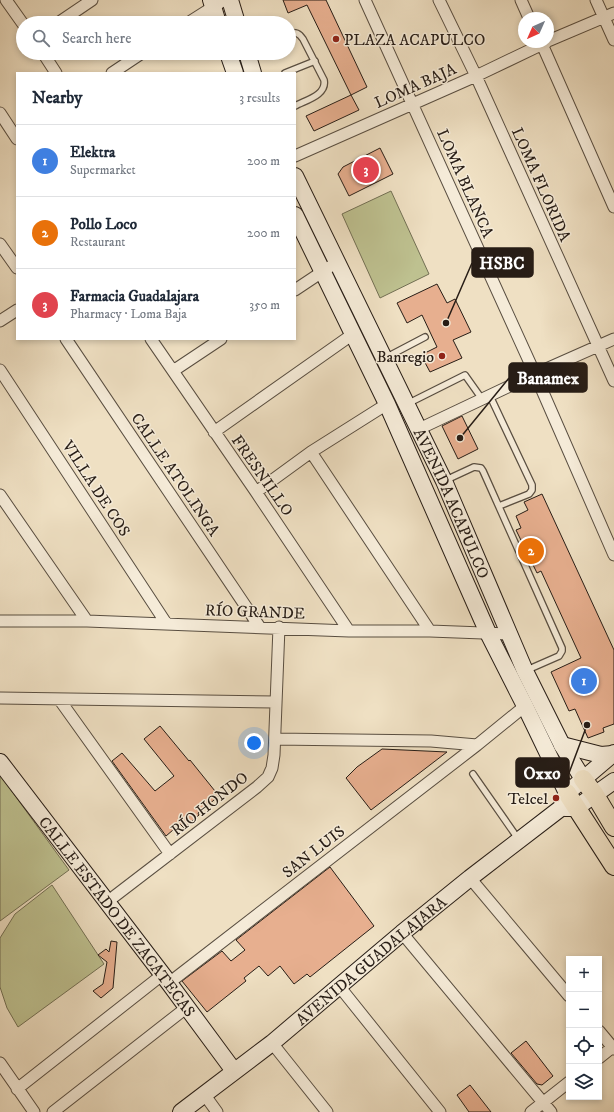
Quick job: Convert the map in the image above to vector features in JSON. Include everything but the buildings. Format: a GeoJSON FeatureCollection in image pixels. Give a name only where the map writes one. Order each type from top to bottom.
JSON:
{"type":"FeatureCollection","features":[{"type":"Feature","properties":{"kind":"main road"},"geometry":{"type":"LineString","coordinates":[[230,0],[235,16]]}},
{"type":"Feature","properties":{"kind":"main road"},"geometry":{"type":"LineString","coordinates":[[216,2],[217,16]]}},
{"type":"Feature","properties":{"kind":"main road"},"geometry":{"type":"LineString","coordinates":[[230,60],[235,72]]}},
{"type":"Feature","properties":{"kind":"main road"},"geometry":{"type":"LineString","coordinates":[[249,60],[253,72]]}},
{"type":"Feature","properties":{"kind":"main road","name":"AVENIDA ACAPULCO"},"geometry":{"type":"LineString","coordinates":[[296,178],[444,481],[526,671],[562,745],[614,827]]}},
{"type":"Feature","properties":{"kind":"main road","name":"AVENIDA ACAPULCO"},"geometry":{"type":"LineString","coordinates":[[296,218],[387,404],[488,633],[525,706],[568,803],[614,866]]}},
{"type":"Feature","properties":{"kind":"main road"},"geometry":{"type":"LineString","coordinates":[[562,745],[601,755],[614,753]]}},
{"type":"Feature","properties":{"kind":"main road","name":"AVENIDA GUADALAJARA"},"geometry":{"type":"LineString","coordinates":[[568,803],[583,779],[614,753]]}},
{"type":"Feature","properties":{"kind":"main road","name":"CALLE ESTADO DE ZACATECAS"},"geometry":{"type":"LineString","coordinates":[[0,762],[234,1071]]}},
{"type":"Feature","properties":{"kind":"main road","name":"AVENIDA GUADALAJARA"},"geometry":{"type":"LineString","coordinates":[[181,1112],[272,1043],[402,933],[519,840],[568,803],[595,795],[614,781]]}},
{"type":"Feature","properties":{"kind":"street"},"geometry":{"type":"LineString","coordinates":[[6,0],[17,16]]}},
{"type":"Feature","properties":{"kind":"street"},"geometry":{"type":"LineString","coordinates":[[68,16],[92,0]]}},
{"type":"Feature","properties":{"kind":"street","name":"LOMA BLANCA"},"geometry":{"type":"LineString","coordinates":[[365,0],[535,374],[614,555]]}},
{"type":"Feature","properties":{"kind":"street","name":"LOMA FLORIDA"},"geometry":{"type":"LineString","coordinates":[[439,0],[476,76],[614,381]]}},
{"type":"Feature","properties":{"kind":"street"},"geometry":{"type":"LineString","coordinates":[[521,0],[526,12]]}},
{"type":"Feature","properties":{"kind":"street"},"geometry":{"type":"LineString","coordinates":[[596,0],[609,16],[614,40]]}},
{"type":"Feature","properties":{"kind":"street"},"geometry":{"type":"LineString","coordinates":[[197,16],[216,2]]}},
{"type":"Feature","properties":{"kind":"street","name":"LOMA BAJA"},"geometry":{"type":"LineString","coordinates":[[554,38],[609,16]]}},
{"type":"Feature","properties":{"kind":"street","name":"LOMA BAJA"},"geometry":{"type":"LineString","coordinates":[[296,156],[476,76],[532,48]]}},
{"type":"Feature","properties":{"kind":"street"},"geometry":{"type":"LineString","coordinates":[[547,48],[614,207]]}},
{"type":"Feature","properties":{"kind":"street"},"geometry":{"type":"LineString","coordinates":[[48,60],[55,72]]}},
{"type":"Feature","properties":{"kind":"street"},"geometry":{"type":"LineString","coordinates":[[114,72],[132,60]]}},
{"type":"Feature","properties":{"kind":"street"},"geometry":{"type":"LineString","coordinates":[[0,113],[16,137]]}},
{"type":"Feature","properties":{"kind":"street"},"geometry":{"type":"LineString","coordinates":[[0,244],[16,267]]}},
{"type":"Feature","properties":{"kind":"street"},"geometry":{"type":"LineString","coordinates":[[296,289],[337,262]]}},
{"type":"Feature","properties":{"kind":"street"},"geometry":{"type":"LineString","coordinates":[[0,321],[16,311]]}},
{"type":"Feature","properties":{"kind":"street"},"geometry":{"type":"LineString","coordinates":[[214,432],[353,334]]}},
{"type":"Feature","properties":{"kind":"street"},"geometry":{"type":"LineString","coordinates":[[419,429],[535,374],[614,339]]}},
{"type":"Feature","properties":{"kind":"street","name":"CALLE ATOLINGA"},"geometry":{"type":"LineString","coordinates":[[67,340],[259,626]]}},
{"type":"Feature","properties":{"kind":"street","name":"FRESNILLO"},"geometry":{"type":"LineString","coordinates":[[152,340],[349,631]]}},
{"type":"Feature","properties":{"kind":"street"},"geometry":{"type":"LineString","coordinates":[[173,371],[220,340]]}},
{"type":"Feature","properties":{"kind":"street","name":"VILLA DE COS"},"geometry":{"type":"LineString","coordinates":[[0,370],[166,624]]}},
{"type":"Feature","properties":{"kind":"street"},"geometry":{"type":"LineString","coordinates":[[256,492],[311,452],[387,404]]}},
{"type":"Feature","properties":{"kind":"street"},"geometry":{"type":"LineString","coordinates":[[311,452],[430,631]]}},
{"type":"Feature","properties":{"kind":"street"},"geometry":{"type":"LineString","coordinates":[[0,495],[88,621]]}},
{"type":"Feature","properties":{"kind":"street","name":"RÍO GRANDE"},"geometry":{"type":"LineString","coordinates":[[0,621],[88,621],[259,626],[349,631],[430,631],[510,634]]}},
{"type":"Feature","properties":{"kind":"street","name":"RÍO HONDO"},"geometry":{"type":"LineString","coordinates":[[107,902],[245,797],[268,777],[272,768],[275,739],[279,627]]}},
{"type":"Feature","properties":{"kind":"street"},"geometry":{"type":"LineString","coordinates":[[0,698],[276,702]]}},
{"type":"Feature","properties":{"kind":"street"},"geometry":{"type":"LineString","coordinates":[[59,699],[170,854]]}},
{"type":"Feature","properties":{"kind":"street","name":"SAN LUIS"},"geometry":{"type":"LineString","coordinates":[[17,1089],[477,745],[525,706]]}},
{"type":"Feature","properties":{"kind":"street"},"geometry":{"type":"LineString","coordinates":[[275,739],[432,741],[477,745]]}},
{"type":"Feature","properties":{"kind":"street"},"geometry":{"type":"LineString","coordinates":[[470,878],[566,992]]}},
{"type":"Feature","properties":{"kind":"street"},"geometry":{"type":"LineString","coordinates":[[402,933],[551,1112]]}},
{"type":"Feature","properties":{"kind":"street"},"geometry":{"type":"LineString","coordinates":[[339,986],[440,1112]]}},
{"type":"Feature","properties":{"kind":"street"},"geometry":{"type":"LineString","coordinates":[[53,1112],[186,1008]]}},
{"type":"Feature","properties":{"kind":"street"},"geometry":{"type":"LineString","coordinates":[[602,1034],[614,1048],[602,1056]]}},
{"type":"Feature","properties":{"kind":"street"},"geometry":{"type":"LineString","coordinates":[[272,1043],[327,1112]]}},
{"type":"Feature","properties":{"kind":"street"},"geometry":{"type":"LineString","coordinates":[[0,1063],[34,1112]]}},
{"type":"Feature","properties":{"kind":"street"},"geometry":{"type":"LineString","coordinates":[[531,1112],[566,1084]]}},
{"type":"Feature","properties":{"kind":"street"},"geometry":{"type":"LineString","coordinates":[[204,1094],[217,1112]]}},
{"type":"Feature","properties":{"kind":"lane"},"geometry":{"type":"LineString","coordinates":[[296,33],[303,38],[324,80],[325,86],[318,94],[296,105]]}},
{"type":"Feature","properties":{"kind":"lane"},"geometry":{"type":"LineString","coordinates":[[287,72],[315,61]]}},
{"type":"Feature","properties":{"kind":"lane"},"geometry":{"type":"LineString","coordinates":[[384,358],[425,337]]}},
{"type":"Feature","properties":{"kind":"lane"},"geometry":{"type":"LineString","coordinates":[[407,404],[465,375],[486,397],[532,485],[532,490],[529,494],[499,506]]}},
{"type":"Feature","properties":{"kind":"lane"},"geometry":{"type":"LineString","coordinates":[[444,481],[474,467],[481,468],[562,648],[559,656],[526,671]]}},
{"type":"Feature","properties":{"kind":"lane"},"geometry":{"type":"LineString","coordinates":[[473,774],[519,840]]}},
{"type":"Feature","properties":{"kind":"green space"},"geometry":{"type":"Polygon","coordinates":[[[391,191],[429,274],[380,298],[342,214],[391,191]]]}},
{"type":"Feature","properties":{"kind":"green space"},"geometry":{"type":"Polygon","coordinates":[[[0,775],[69,870],[0,921],[0,775]]]}},
{"type":"Feature","properties":{"kind":"green space"},"geometry":{"type":"Polygon","coordinates":[[[52,885],[104,964],[18,1027],[7,1008],[0,987],[0,938],[15,914],[52,885]]]}},
{"type":"Feature","properties":{"kind":"place","name":"PLAZA ACAPULCO"},"geometry":{"type":"Point","coordinates":[336,39]}},
{"type":"Feature","properties":{"kind":"place","name":"Farmacia Guadalajara"},"geometry":{"type":"Point","coordinates":[366,170]}},
{"type":"Feature","properties":{"kind":"place","name":"HSBC"},"geometry":{"type":"Point","coordinates":[446,323]}},
{"type":"Feature","properties":{"kind":"place","name":"Banregio"},"geometry":{"type":"Point","coordinates":[442,356]}},
{"type":"Feature","properties":{"kind":"place","name":"Banamex"},"geometry":{"type":"Point","coordinates":[460,438]}},
{"type":"Feature","properties":{"kind":"place","name":"Pollo Loco"},"geometry":{"type":"Point","coordinates":[531,551]}},
{"type":"Feature","properties":{"kind":"place","name":"Elektra"},"geometry":{"type":"Point","coordinates":[584,681]}},
{"type":"Feature","properties":{"kind":"place","name":"Oxxo"},"geometry":{"type":"Point","coordinates":[587,725]}},
{"type":"Feature","properties":{"kind":"place","name":"Telcel"},"geometry":{"type":"Point","coordinates":[556,798]}}]}
